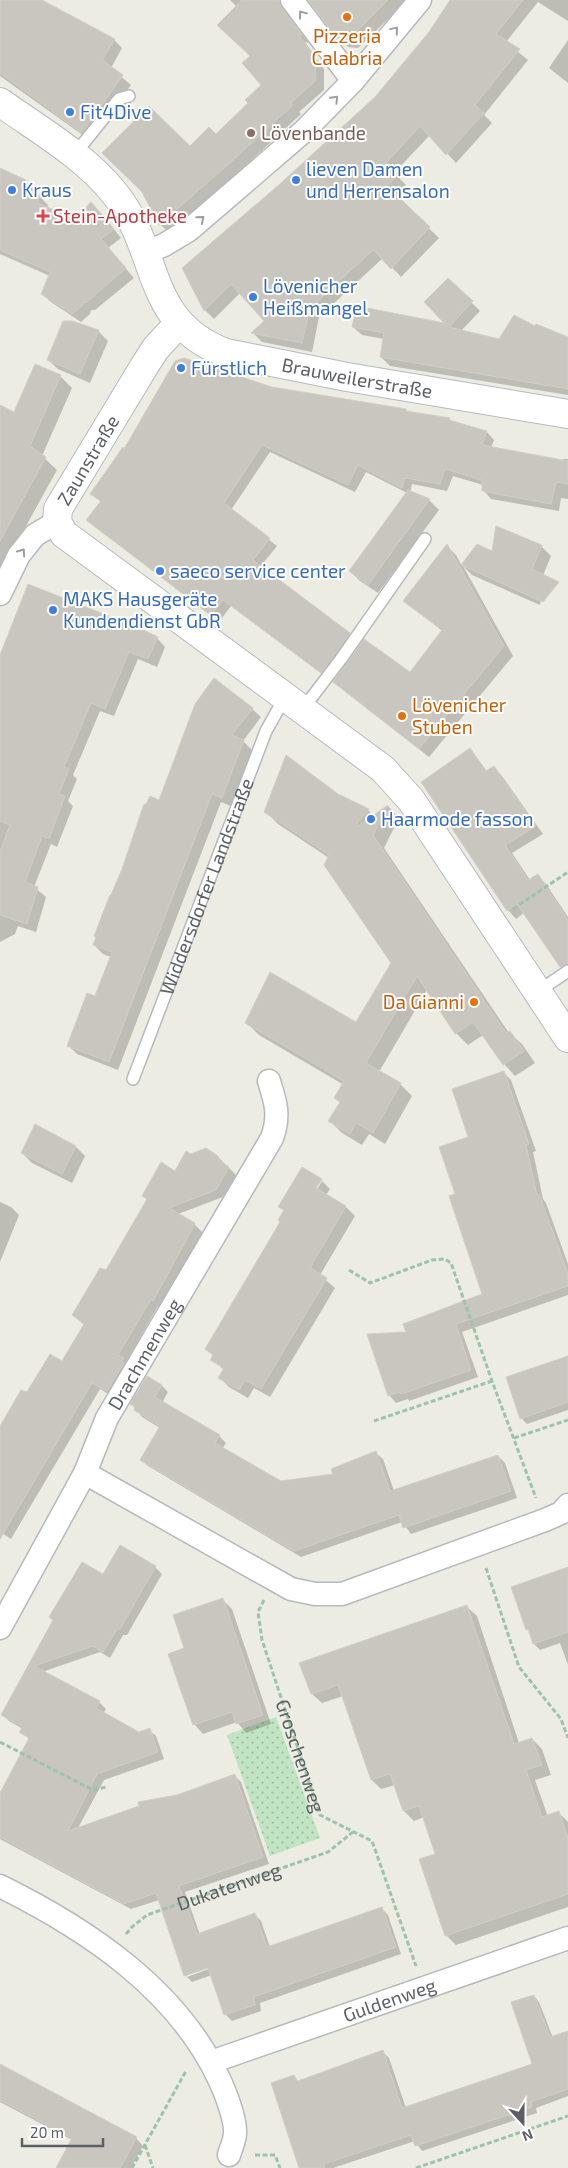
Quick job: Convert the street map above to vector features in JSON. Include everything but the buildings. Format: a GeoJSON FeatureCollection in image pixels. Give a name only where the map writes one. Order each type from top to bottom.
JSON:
{"type":"FeatureCollection","features":[{"type":"Feature","properties":{"kind":"street"},"geometry":{"type":"LineString","coordinates":[[292,0],[353,81]]}},
{"type":"Feature","properties":{"kind":"street"},"geometry":{"type":"LineString","coordinates":[[145,253],[164,245],[188,230],[303,132],[353,81],[420,0]]}},
{"type":"Feature","properties":{"kind":"street","name":"Brauweilerstraße"},"geometry":{"type":"LineString","coordinates":[[0,102],[74,155],[117,196],[137,229],[160,293],[179,323],[200,340],[226,353],[347,377],[568,414]]}},
{"type":"Feature","properties":{"kind":"street","name":"Zaunstraße"},"geometry":{"type":"LineString","coordinates":[[0,594],[19,554],[35,535],[57,522],[58,509],[145,365],[156,348],[179,323]]}},
{"type":"Feature","properties":{"kind":"street"},"geometry":{"type":"LineString","coordinates":[[57,522],[64,534],[383,768],[412,800],[568,1038]]}},
{"type":"Feature","properties":{"kind":"street","name":"Drachmenweg"},"geometry":{"type":"LineString","coordinates":[[0,1628],[85,1473],[107,1418],[272,1138],[277,1123],[275,1101],[269,1081]]}},
{"type":"Feature","properties":{"kind":"street"},"geometry":{"type":"LineString","coordinates":[[85,1473],[291,1589],[315,1594],[342,1594],[544,1520],[561,1512],[568,1505]]}},
{"type":"Feature","properties":{"kind":"street"},"geometry":{"type":"LineString","coordinates":[[0,1886],[75,1928],[111,1952],[151,1987],[182,2020],[206,2054],[226,2094],[235,2132],[232,2162]]}},
{"type":"Feature","properties":{"kind":"street","name":"Guldenweg"},"geometry":{"type":"LineString","coordinates":[[206,2054],[424,1988],[568,1938]]}},
{"type":"Feature","properties":{"kind":"lane"},"geometry":{"type":"LineString","coordinates":[[74,155],[119,99],[129,96]]}},
{"type":"Feature","properties":{"kind":"lane","name":"Widdersdorfer Landstraße"},"geometry":{"type":"LineString","coordinates":[[133,1079],[266,731],[341,659],[425,539]]}},
{"type":"Feature","properties":{"kind":"lane"},"geometry":{"type":"LineString","coordinates":[[538,992],[568,971]]}},
{"type":"Feature","properties":{"kind":"path"},"geometry":{"type":"LineString","coordinates":[[492,923],[568,872]]}},
{"type":"Feature","properties":{"kind":"path"},"geometry":{"type":"LineString","coordinates":[[349,1270],[370,1283],[432,1260],[445,1258],[450,1263],[544,1520]]}},
{"type":"Feature","properties":{"kind":"path"},"geometry":{"type":"LineString","coordinates":[[374,1421],[492,1381]]}},
{"type":"Feature","properties":{"kind":"path"},"geometry":{"type":"LineString","coordinates":[[514,1438],[568,1420]]}},
{"type":"Feature","properties":{"kind":"path"},"geometry":{"type":"LineString","coordinates":[[478,1544],[518,1667],[561,1719],[568,1738]]}},
{"type":"Feature","properties":{"kind":"path","name":"Groschenweg"},"geometry":{"type":"LineString","coordinates":[[274,1580],[258,1612],[262,1640],[320,1815],[372,1841],[424,1988]]}},
{"type":"Feature","properties":{"kind":"path"},"geometry":{"type":"LineString","coordinates":[[0,1742],[87,1788],[94,1790],[106,1787]]}},
{"type":"Feature","properties":{"kind":"path","name":"Dukatenweg"},"geometry":{"type":"LineString","coordinates":[[111,1952],[132,1927],[147,1915],[328,1852],[353,1832]]}},
{"type":"Feature","properties":{"kind":"path"},"geometry":{"type":"LineString","coordinates":[[132,2168],[144,2145],[206,2054]]}},
{"type":"Feature","properties":{"kind":"path"},"geometry":{"type":"LineString","coordinates":[[416,2168],[568,2116]]}},
{"type":"Feature","properties":{"kind":"path"},"geometry":{"type":"LineString","coordinates":[[144,2145],[153,2168]]}},
{"type":"Feature","properties":{"kind":"path"},"geometry":{"type":"LineString","coordinates":[[232,2162],[276,2156],[280,2168]]}},
{"type":"Feature","properties":{"kind":"green space"},"geometry":{"type":"Polygon","coordinates":[[[276,1717],[320,1838],[270,1856],[227,1735],[276,1717]]]}},
{"type":"Feature","properties":{"kind":"place","name":"Pizzeria Calabria"},"geometry":{"type":"Point","coordinates":[347,17]}},
{"type":"Feature","properties":{"kind":"place","name":"Fit4Dive"},"geometry":{"type":"Point","coordinates":[70,112]}},
{"type":"Feature","properties":{"kind":"place","name":"Lövenbande"},"geometry":{"type":"Point","coordinates":[251,133]}},
{"type":"Feature","properties":{"kind":"place","name":"lieven Damen und Herrensalon"},"geometry":{"type":"Point","coordinates":[296,180]}},
{"type":"Feature","properties":{"kind":"place","name":"Kraus"},"geometry":{"type":"Point","coordinates":[12,190]}},
{"type":"Feature","properties":{"kind":"place","name":"Stein-Apotheke"},"geometry":{"type":"Point","coordinates":[43,216]}},
{"type":"Feature","properties":{"kind":"place","name":"Lövenicher Heißmangel"},"geometry":{"type":"Point","coordinates":[253,297]}},
{"type":"Feature","properties":{"kind":"place","name":"Fürstlich"},"geometry":{"type":"Point","coordinates":[181,368]}},
{"type":"Feature","properties":{"kind":"place","name":"saeco service center"},"geometry":{"type":"Point","coordinates":[160,571]}},
{"type":"Feature","properties":{"kind":"place","name":"MAKS Hausgeräte Kundendienst GbR"},"geometry":{"type":"Point","coordinates":[53,610]}},
{"type":"Feature","properties":{"kind":"place","name":"Lövenicher Stuben"},"geometry":{"type":"Point","coordinates":[402,716]}},
{"type":"Feature","properties":{"kind":"place","name":"Haarmode fasson"},"geometry":{"type":"Point","coordinates":[371,819]}},
{"type":"Feature","properties":{"kind":"place","name":"Da Gianni"},"geometry":{"type":"Point","coordinates":[474,1002]}}]}
